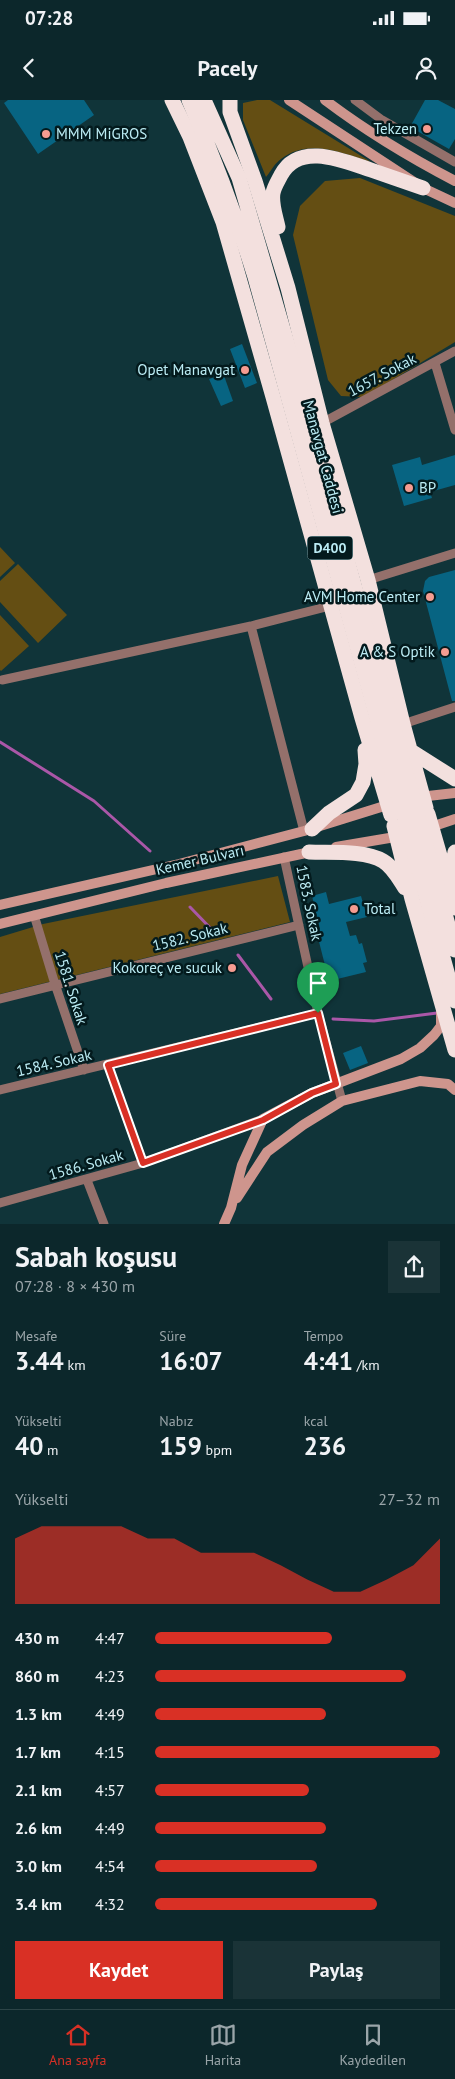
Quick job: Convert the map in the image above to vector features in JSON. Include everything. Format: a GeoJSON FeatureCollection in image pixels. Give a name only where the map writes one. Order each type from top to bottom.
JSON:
{"type":"FeatureCollection","features":[{"type":"Feature","properties":{"kind":"highway"},"geometry":{"type":"LineString","coordinates":[[189,100],[202,102],[214,100]]}},
{"type":"Feature","properties":{"kind":"highway","name":"Manavgat Caddesi"},"geometry":{"type":"LineString","coordinates":[[189,100],[218,166],[255,277],[448,1003]]}},
{"type":"Feature","properties":{"kind":"highway","name":"Manavgat Caddesi"},"geometry":{"type":"LineString","coordinates":[[204,100],[239,178],[290,353],[455,950]]}},
{"type":"Feature","properties":{"kind":"highway"},"geometry":{"type":"LineString","coordinates":[[230,100],[230,112],[255,180],[288,288],[322,422],[368,580],[411,751],[409,816],[412,899]]}},
{"type":"Feature","properties":{"kind":"highway"},"geometry":{"type":"LineString","coordinates":[[174,105],[190,137],[223,222],[276,405],[362,718],[409,816],[449,888],[455,908]]}},
{"type":"Feature","properties":{"kind":"highway"},"geometry":{"type":"LineString","coordinates":[[288,288],[273,193],[282,171],[294,160],[315,156],[339,159],[423,188]]}},
{"type":"Feature","properties":{"kind":"highway"},"geometry":{"type":"LineString","coordinates":[[308,830],[356,795],[363,782],[366,764],[362,718]]}},
{"type":"Feature","properties":{"kind":"highway"},"geometry":{"type":"LineString","coordinates":[[411,751],[455,779]]}},
{"type":"Feature","properties":{"kind":"highway"},"geometry":{"type":"LineString","coordinates":[[308,852],[369,855],[383,861],[394,871],[412,899],[448,1003],[455,1050]]}},
{"type":"Feature","properties":{"kind":"highway"},"geometry":{"type":"LineString","coordinates":[[449,888],[455,852]]}},
{"type":"Feature","properties":{"kind":"main road"},"geometry":{"type":"LineString","coordinates":[[289,100],[423,188],[455,204]]}},
{"type":"Feature","properties":{"kind":"main road"},"geometry":{"type":"LineString","coordinates":[[325,100],[358,125],[404,154],[455,180]]}},
{"type":"Feature","properties":{"kind":"main road"},"geometry":{"type":"LineString","coordinates":[[409,816],[455,793]]}},
{"type":"Feature","properties":{"kind":"main road"},"geometry":{"type":"LineString","coordinates":[[409,816],[455,819]]}},
{"type":"Feature","properties":{"kind":"main road","name":"Kemer Bulvarı"},"geometry":{"type":"LineString","coordinates":[[0,905],[179,864],[308,830],[409,816]]}},
{"type":"Feature","properties":{"kind":"main road","name":"Kemer Bulvarı"},"geometry":{"type":"LineString","coordinates":[[0,924],[308,852],[409,816]]}},
{"type":"Feature","properties":{"kind":"main road"},"geometry":{"type":"LineString","coordinates":[[231,1208],[242,1165],[263,1120],[312,1093],[402,1059],[420,1048],[441,1026],[448,1003]]}},
{"type":"Feature","properties":{"kind":"main road"},"geometry":{"type":"LineString","coordinates":[[224,1224],[231,1208],[267,1152],[304,1125],[342,1101],[420,1081],[448,1084],[455,1090]]}},
{"type":"Feature","properties":{"kind":"street"},"geometry":{"type":"LineString","coordinates":[[356,100],[382,120],[455,162]]}},
{"type":"Feature","properties":{"kind":"street","name":"1657. Sokak"},"geometry":{"type":"LineString","coordinates":[[322,422],[455,351]]}},
{"type":"Feature","properties":{"kind":"street"},"geometry":{"type":"LineString","coordinates":[[435,363],[455,430]]}},
{"type":"Feature","properties":{"kind":"street"},"geometry":{"type":"LineString","coordinates":[[368,580],[455,553]]}},
{"type":"Feature","properties":{"kind":"street"},"geometry":{"type":"LineString","coordinates":[[2,680],[251,626],[330,606]]}},
{"type":"Feature","properties":{"kind":"street"},"geometry":{"type":"LineString","coordinates":[[251,626],[308,830]]}},
{"type":"Feature","properties":{"kind":"street"},"geometry":{"type":"LineString","coordinates":[[403,724],[455,707]]}},
{"type":"Feature","properties":{"kind":"street","name":"1583. Sokak"},"geometry":{"type":"LineString","coordinates":[[284,857],[318,1013],[342,1101]]}},
{"type":"Feature","properties":{"kind":"street","name":"1581. Sokak"},"geometry":{"type":"LineString","coordinates":[[34,915],[55,986],[84,1070]]}},
{"type":"Feature","properties":{"kind":"street","name":"1582. Sokak"},"geometry":{"type":"LineString","coordinates":[[0,999],[299,925]]}},
{"type":"Feature","properties":{"kind":"street","name":"1584. Sokak"},"geometry":{"type":"LineString","coordinates":[[0,1090],[318,1013]]}},
{"type":"Feature","properties":{"kind":"street"},"geometry":{"type":"LineString","coordinates":[[108,1065],[143,1163]]}},
{"type":"Feature","properties":{"kind":"street","name":"1586. Sokak"},"geometry":{"type":"LineString","coordinates":[[0,1203],[143,1163],[263,1120]]}},
{"type":"Feature","properties":{"kind":"street"},"geometry":{"type":"LineString","coordinates":[[86,1180],[104,1224]]}},
{"type":"Feature","properties":{"kind":"shaded area"},"geometry":{"type":"Polygon","coordinates":[[[270,100],[371,162],[325,149],[303,149],[281,159],[266,177],[243,120],[243,103],[270,100]]]}},
{"type":"Feature","properties":{"kind":"shaded area"},"geometry":{"type":"Polygon","coordinates":[[[360,178],[455,216],[455,342],[364,397],[341,396],[328,380],[293,235],[300,206],[325,181],[360,178]]]}},
{"type":"Feature","properties":{"kind":"shaded area"},"geometry":{"type":"Polygon","coordinates":[[[0,547],[15,563],[0,577],[0,547]]]}},
{"type":"Feature","properties":{"kind":"shaded area"},"geometry":{"type":"Polygon","coordinates":[[[18,564],[67,615],[38,643],[0,602],[0,581],[18,564]]]}},
{"type":"Feature","properties":{"kind":"shaded area"},"geometry":{"type":"Polygon","coordinates":[[[0,615],[29,646],[1,671],[0,670],[0,615]]]}},
{"type":"Feature","properties":{"kind":"shaded area"},"geometry":{"type":"Polygon","coordinates":[[[278,876],[290,922],[0,994],[0,937],[43,924],[278,876]]]}},
{"type":"Feature","properties":{"kind":"building","name":"MMM MiGROS"},"geometry":{"type":"Polygon","coordinates":[[[8,100],[84,100],[94,115],[38,154],[4,103],[8,100]]]}},
{"type":"Feature","properties":{"kind":"building"},"geometry":{"type":"Polygon","coordinates":[[[425,100],[438,100],[455,109],[455,139],[449,149],[410,127],[425,100]]]}},
{"type":"Feature","properties":{"kind":"building"},"geometry":{"type":"Polygon","coordinates":[[[242,344],[257,383],[245,388],[230,349],[242,344]]]}},
{"type":"Feature","properties":{"kind":"building"},"geometry":{"type":"Polygon","coordinates":[[[222,370],[233,401],[221,406],[209,379],[215,377],[213,373],[222,370]]]}},
{"type":"Feature","properties":{"kind":"building"},"geometry":{"type":"Polygon","coordinates":[[[455,455],[455,485],[430,492],[432,498],[404,506],[392,465],[420,457],[422,465],[455,455]]]}},
{"type":"Feature","properties":{"kind":"building"},"geometry":{"type":"Polygon","coordinates":[[[455,570],[455,701],[452,701],[423,591],[425,581],[429,577],[455,570]]]}},
{"type":"Feature","properties":{"kind":"building"},"geometry":{"type":"Polygon","coordinates":[[[326,892],[329,904],[361,896],[367,917],[346,922],[350,936],[356,935],[359,944],[362,943],[367,962],[363,963],[366,972],[329,981],[316,930],[320,929],[312,896],[326,892]]]}},
{"type":"Feature","properties":{"kind":"building"},"geometry":{"type":"Polygon","coordinates":[[[361,1046],[368,1063],[350,1070],[343,1053],[361,1046]]]}},
{"type":"Feature","properties":{"kind":"waterway"},"geometry":{"type":"LineString","coordinates":[[0,742],[94,801],[150,851]]}},
{"type":"Feature","properties":{"kind":"waterway"},"geometry":{"type":"LineString","coordinates":[[190,907],[218,936]]}},
{"type":"Feature","properties":{"kind":"waterway"},"geometry":{"type":"LineString","coordinates":[[238,955],[271,999]]}},
{"type":"Feature","properties":{"kind":"waterway"},"geometry":{"type":"LineString","coordinates":[[333,1019],[374,1021],[437,1013]]}},
{"type":"Feature","properties":{"kind":"place","name":"Tekzen"},"geometry":{"type":"Point","coordinates":[427,129]}},
{"type":"Feature","properties":{"kind":"place","name":"MMM MiGROS"},"geometry":{"type":"Point","coordinates":[46,134]}},
{"type":"Feature","properties":{"kind":"place","name":"Opet Manavgat"},"geometry":{"type":"Point","coordinates":[245,370]}},
{"type":"Feature","properties":{"kind":"place","name":"BP"},"geometry":{"type":"Point","coordinates":[409,488]}},
{"type":"Feature","properties":{"kind":"place","name":"AVM Home Center"},"geometry":{"type":"Point","coordinates":[430,597]}},
{"type":"Feature","properties":{"kind":"place","name":"A & S Optik"},"geometry":{"type":"Point","coordinates":[445,652]}},
{"type":"Feature","properties":{"kind":"place","name":"Total"},"geometry":{"type":"Point","coordinates":[354,909]}},
{"type":"Feature","properties":{"kind":"place","name":"Kokoreç ve sucuk"},"geometry":{"type":"Point","coordinates":[232,968]}},
{"type":"Feature","properties":{"kind":"route"},"geometry":{"type":"LineString","coordinates":[[318,1013],[336,1084],[312,1093],[263,1120],[143,1163],[108,1065],[318,1013]]}}]}
